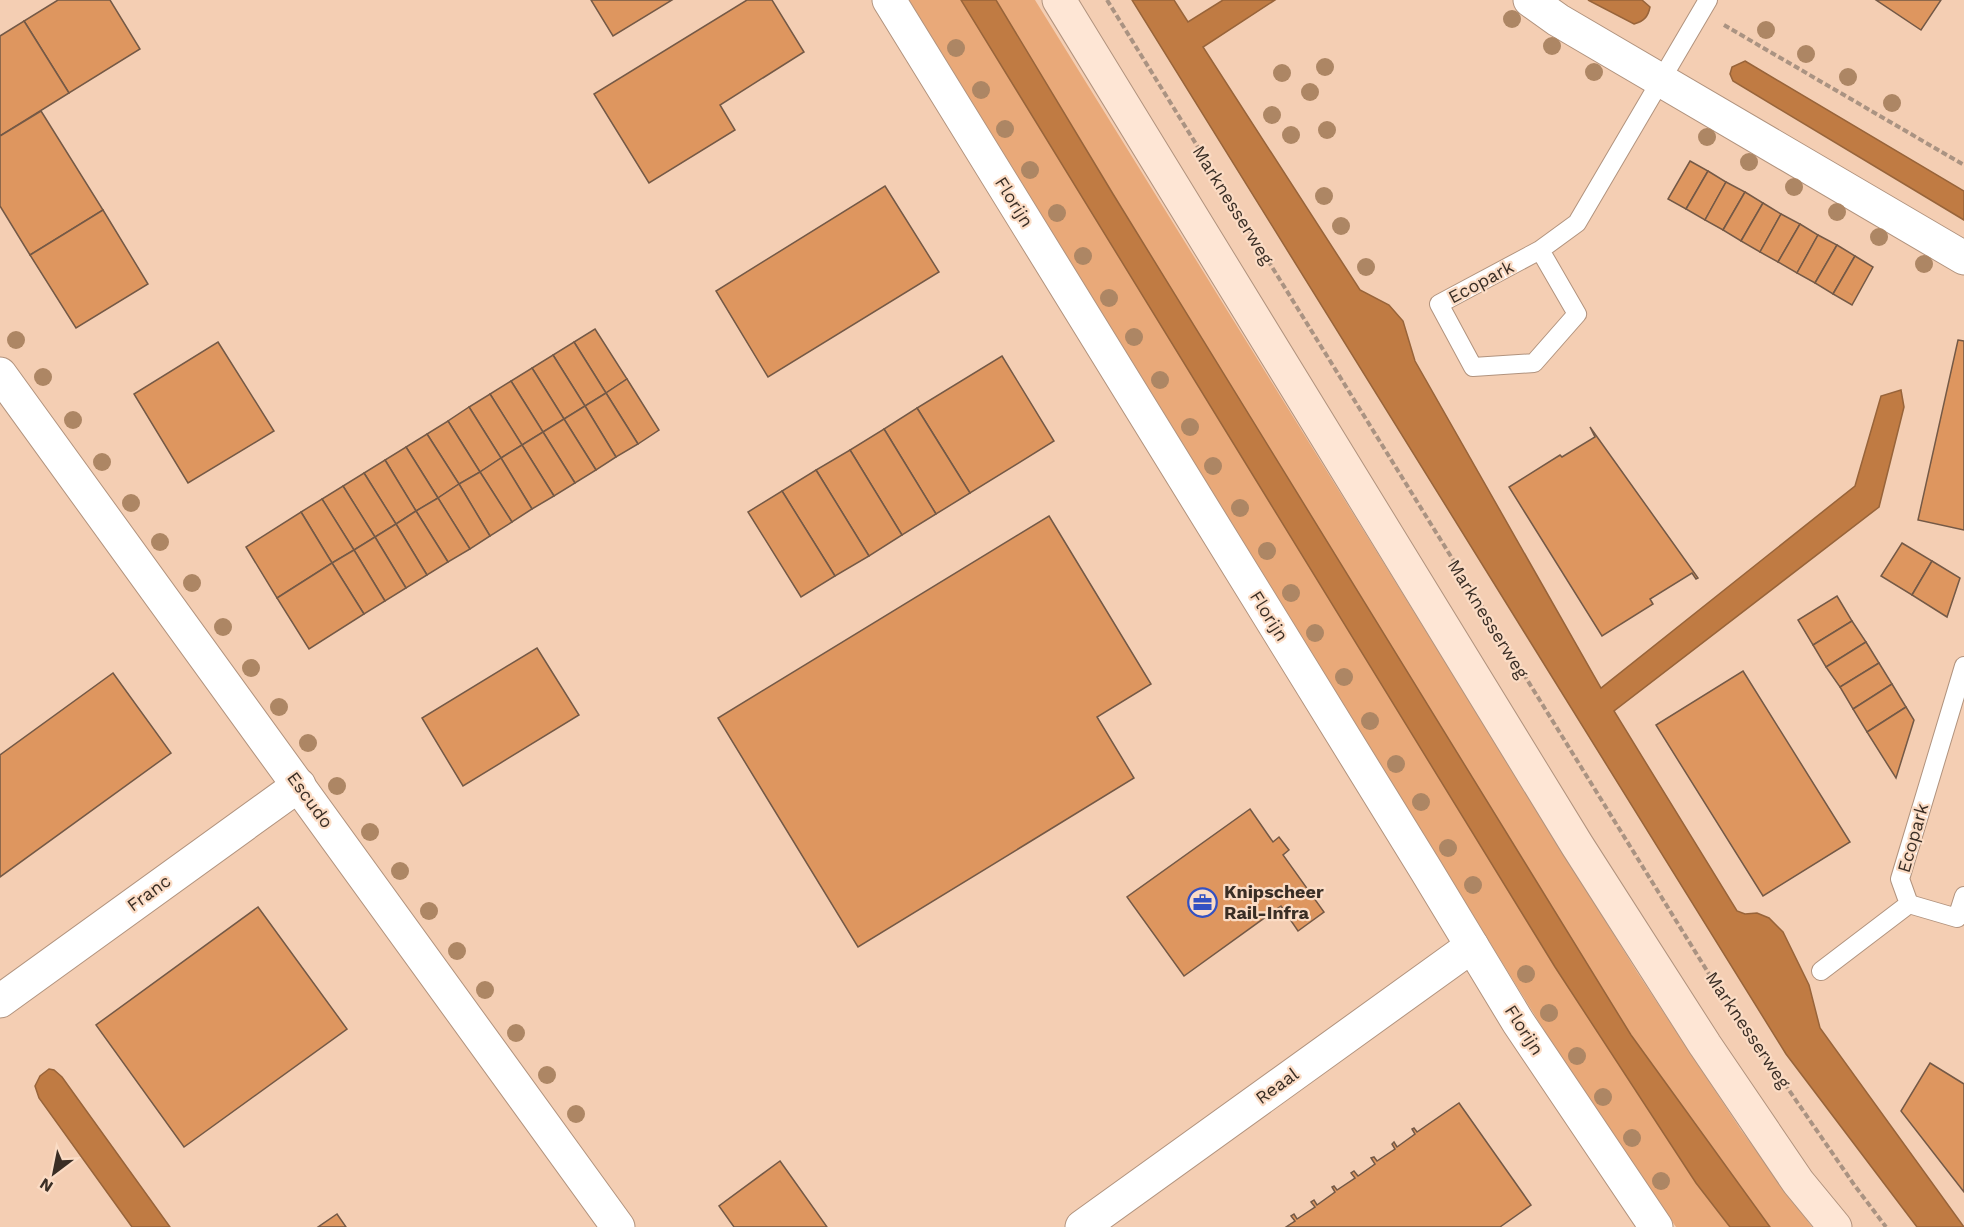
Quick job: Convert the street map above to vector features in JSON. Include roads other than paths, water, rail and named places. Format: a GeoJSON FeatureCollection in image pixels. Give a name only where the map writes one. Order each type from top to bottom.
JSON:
{"type":"FeatureCollection","features":[{"type":"Feature","properties":{"kind":"main road"},"geometry":{"type":"LineString","coordinates":[[1059,0],[1577,845],[1711,1054],[1798,1182],[1835,1227]]}},
{"type":"Feature","properties":{"kind":"street","name":"Florijn"},"geometry":{"type":"LineString","coordinates":[[889,0],[1518,1022],[1656,1227]]}},
{"type":"Feature","properties":{"kind":"street"},"geometry":{"type":"LineString","coordinates":[[1530,0],[1558,20],[1964,258]]}},
{"type":"Feature","properties":{"kind":"street","name":"Escudo"},"geometry":{"type":"LineString","coordinates":[[0,374],[618,1227]]}},
{"type":"Feature","properties":{"kind":"street","name":"Franc"},"geometry":{"type":"LineString","coordinates":[[0,1001],[299,785]]}},
{"type":"Feature","properties":{"kind":"street","name":"Reaal"},"geometry":{"type":"LineString","coordinates":[[1082,1227],[1472,946]]}},
{"type":"Feature","properties":{"kind":"lane","name":"Ecopark"},"geometry":{"type":"LineString","coordinates":[[1540,250],[1577,314],[1534,363],[1473,367],[1439,304],[1540,250],[1577,223],[1705,6]]}},
{"type":"Feature","properties":{"kind":"lane","name":"Ecopark"},"geometry":{"type":"LineString","coordinates":[[1909,903],[1900,879],[1964,666]]}},
{"type":"Feature","properties":{"kind":"lane"},"geometry":{"type":"LineString","coordinates":[[1821,971],[1909,903],[1957,918],[1964,896]]}},
{"type":"Feature","properties":{"kind":"place","name":"Knipscheer Rail-Infra"},"geometry":{"type":"Point","coordinates":[1203,902]}}]}
